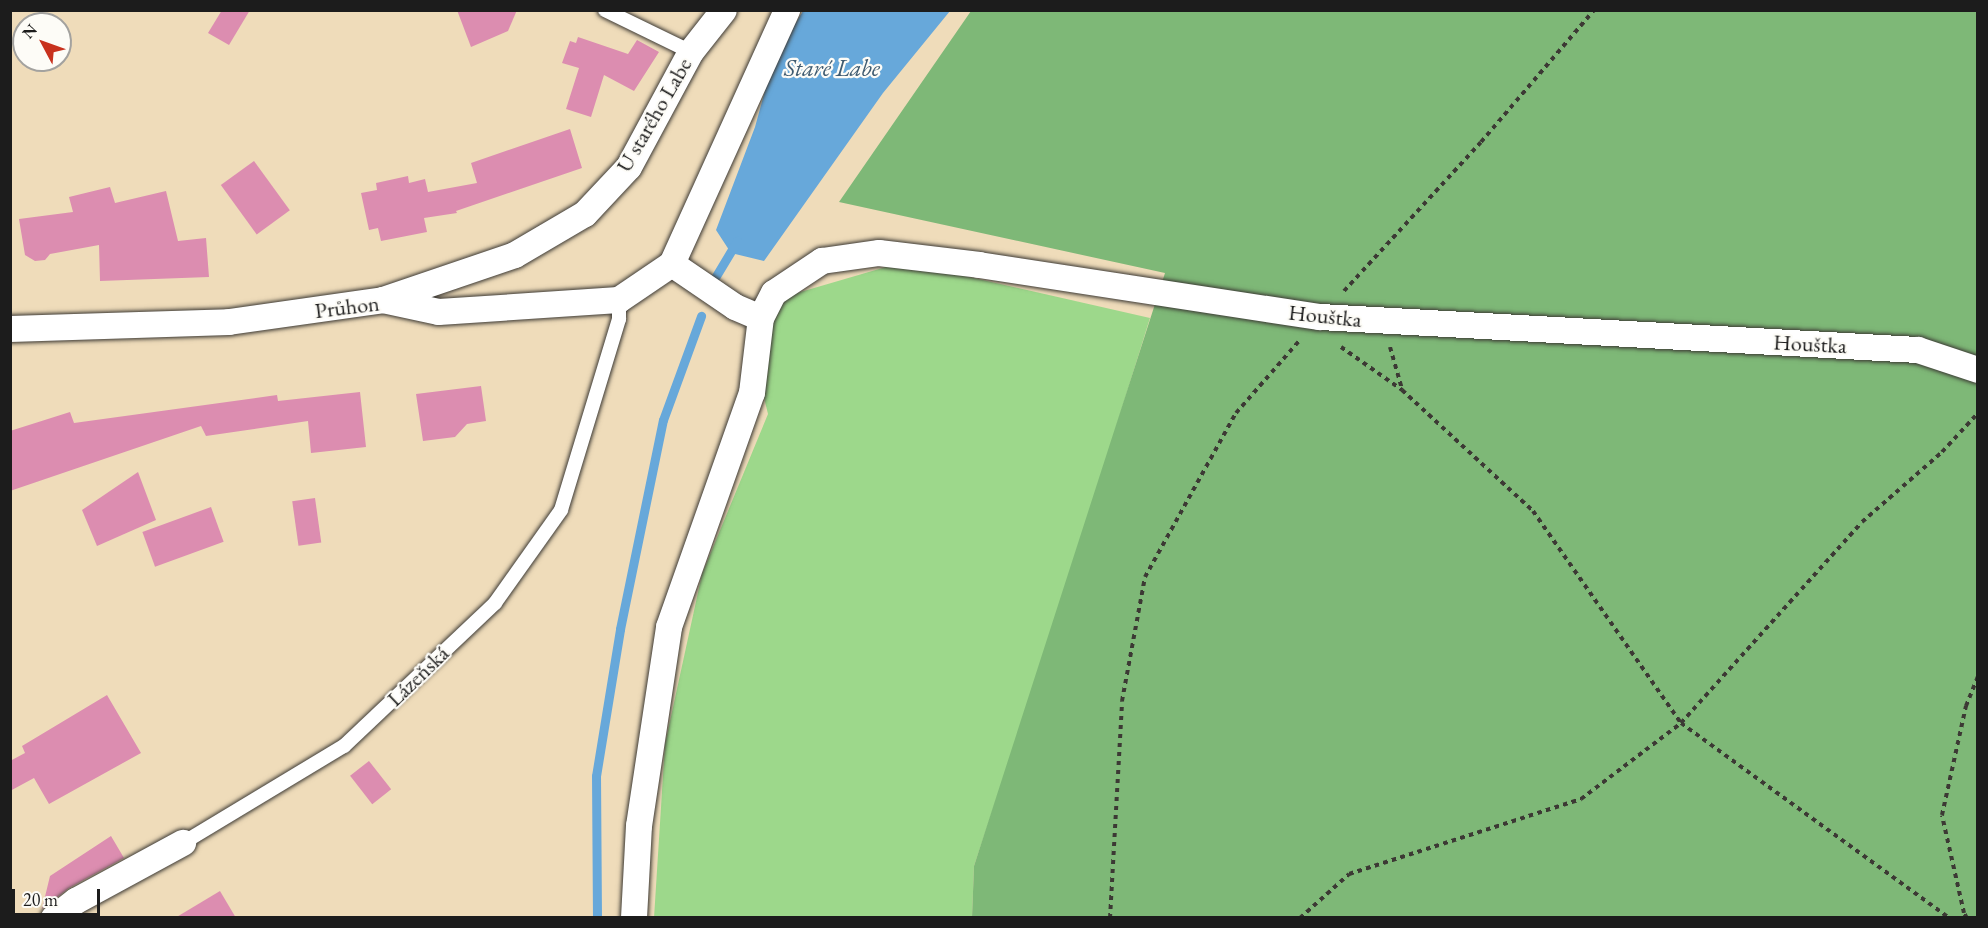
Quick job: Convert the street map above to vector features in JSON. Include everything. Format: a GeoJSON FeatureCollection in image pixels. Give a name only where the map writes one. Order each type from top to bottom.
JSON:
{"type":"FeatureCollection","features":[{"type":"Feature","properties":{"kind":"street","name":"U starého Labe"},"geometry":{"type":"LineString","coordinates":[[383,300],[515,255],[585,214],[629,167],[691,52],[724,10]]}},
{"type":"Feature","properties":{"kind":"street"},"geometry":{"type":"LineString","coordinates":[[619,300],[672,264],[788,10]]}},
{"type":"Feature","properties":{"kind":"street","name":"Houštka"},"geometry":{"type":"LineString","coordinates":[[761,318],[774,293],[822,261],[879,253],[979,265],[1320,317],[1918,350],[1977,370]]}},
{"type":"Feature","properties":{"kind":"street"},"geometry":{"type":"LineString","coordinates":[[634,918],[639,826],[669,627],[752,393],[761,318],[735,307],[672,264]]}},
{"type":"Feature","properties":{"kind":"street","name":"Průhon"},"geometry":{"type":"LineString","coordinates":[[10,329],[230,322],[383,300],[439,312],[619,300]]}},
{"type":"Feature","properties":{"kind":"street","name":"Lázeňská"},"geometry":{"type":"LineString","coordinates":[[54,918],[76,901],[183,843]]}},
{"type":"Feature","properties":{"kind":"lane"},"geometry":{"type":"LineString","coordinates":[[606,10],[691,52]]}},
{"type":"Feature","properties":{"kind":"lane","name":"Lázeňská"},"geometry":{"type":"LineString","coordinates":[[183,843],[344,746],[495,603],[561,510],[619,319],[619,300]]}},
{"type":"Feature","properties":{"kind":"path"},"geometry":{"type":"LineString","coordinates":[[1110,918],[1122,701],[1145,577],[1236,413],[1320,317],[1481,142],[1594,10]]}},
{"type":"Feature","properties":{"kind":"path"},"geometry":{"type":"LineString","coordinates":[[1383,321],[1402,390]]}},
{"type":"Feature","properties":{"kind":"path"},"geometry":{"type":"LineString","coordinates":[[1339,345],[1402,390],[1533,511],[1681,723],[1949,918]]}},
{"type":"Feature","properties":{"kind":"path"},"geometry":{"type":"LineString","coordinates":[[1300,918],[1349,874],[1581,799],[1681,723],[1862,522],[1942,452],[1977,413]]}},
{"type":"Feature","properties":{"kind":"path"},"geometry":{"type":"LineString","coordinates":[[1967,918],[1961,903],[1942,815],[1966,706],[1977,676]]}},
{"type":"Feature","properties":{"kind":"green space"},"geometry":{"type":"Polygon","coordinates":[[[971,11],[1977,11],[1977,917],[972,917],[974,866],[1165,273],[839,202],[971,11]]]}},
{"type":"Feature","properties":{"kind":"green space"},"geometry":{"type":"Polygon","coordinates":[[[903,262],[1150,318],[1057,617],[974,866],[972,917],[654,918],[665,744],[702,574],[768,414],[742,309],[903,262]]]}},
{"type":"Feature","properties":{"kind":"water","name":"Staré Labe"},"geometry":{"type":"Polygon","coordinates":[[[803,11],[950,11],[883,93],[764,261],[731,253],[716,230],[755,127],[774,58],[803,11]]]}},
{"type":"Feature","properties":{"kind":"building"},"geometry":{"type":"Polygon","coordinates":[[[222,10],[250,10],[229,45],[208,33],[222,10]]]}},
{"type":"Feature","properties":{"kind":"building"},"geometry":{"type":"Polygon","coordinates":[[[457,10],[517,10],[508,31],[471,47],[457,10]]]}},
{"type":"Feature","properties":{"kind":"building"},"geometry":{"type":"Polygon","coordinates":[[[578,37],[628,54],[637,40],[659,52],[634,91],[604,75],[591,117],[566,109],[579,68],[562,63],[570,41],[576,43],[578,37]]]}},
{"type":"Feature","properties":{"kind":"building"},"geometry":{"type":"Polygon","coordinates":[[[570,129],[582,168],[456,211],[457,213],[424,218],[427,232],[381,241],[378,228],[369,230],[361,193],[377,190],[376,183],[408,176],[409,183],[425,179],[428,192],[477,183],[471,163],[570,129]]]}},
{"type":"Feature","properties":{"kind":"building"},"geometry":{"type":"Polygon","coordinates":[[[254,161],[290,210],[257,234],[221,185],[254,161]]]}},
{"type":"Feature","properties":{"kind":"building"},"geometry":{"type":"Polygon","coordinates":[[[110,187],[115,203],[166,191],[178,241],[206,238],[209,277],[100,281],[99,245],[50,254],[45,260],[35,261],[25,255],[19,219],[73,212],[69,197],[110,187]]]}},
{"type":"Feature","properties":{"kind":"building"},"geometry":{"type":"Polygon","coordinates":[[[481,386],[486,421],[467,424],[455,437],[423,441],[416,394],[481,386]]]}},
{"type":"Feature","properties":{"kind":"building"},"geometry":{"type":"Polygon","coordinates":[[[360,392],[366,447],[311,453],[308,421],[206,436],[201,426],[10,491],[10,431],[70,412],[74,423],[277,395],[278,401],[360,392]]]}},
{"type":"Feature","properties":{"kind":"building"},"geometry":{"type":"Polygon","coordinates":[[[138,472],[156,520],[97,546],[82,510],[138,472]]]}},
{"type":"Feature","properties":{"kind":"building"},"geometry":{"type":"Polygon","coordinates":[[[315,498],[321,543],[298,546],[292,501],[315,498]]]}},
{"type":"Feature","properties":{"kind":"building"},"geometry":{"type":"Polygon","coordinates":[[[211,507],[224,542],[155,567],[142,532],[211,507]]]}},
{"type":"Feature","properties":{"kind":"building"},"geometry":{"type":"Polygon","coordinates":[[[107,695],[141,753],[49,804],[34,778],[10,791],[10,761],[25,753],[22,746],[107,695]]]}},
{"type":"Feature","properties":{"kind":"building"},"geometry":{"type":"Polygon","coordinates":[[[369,761],[391,789],[372,804],[350,776],[369,761]]]}},
{"type":"Feature","properties":{"kind":"building"},"geometry":{"type":"Polygon","coordinates":[[[111,836],[124,858],[69,888],[42,909],[50,876],[111,836]]]}},
{"type":"Feature","properties":{"kind":"building"},"geometry":{"type":"Polygon","coordinates":[[[220,891],[236,918],[175,918],[220,891]]]}},
{"type":"Feature","properties":{"kind":"waterway"},"geometry":{"type":"LineString","coordinates":[[716,276],[737,241]]}},
{"type":"Feature","properties":{"kind":"waterway"},"geometry":{"type":"LineString","coordinates":[[597,918],[596,776],[620,629],[663,420],[701,316]]}}]}
